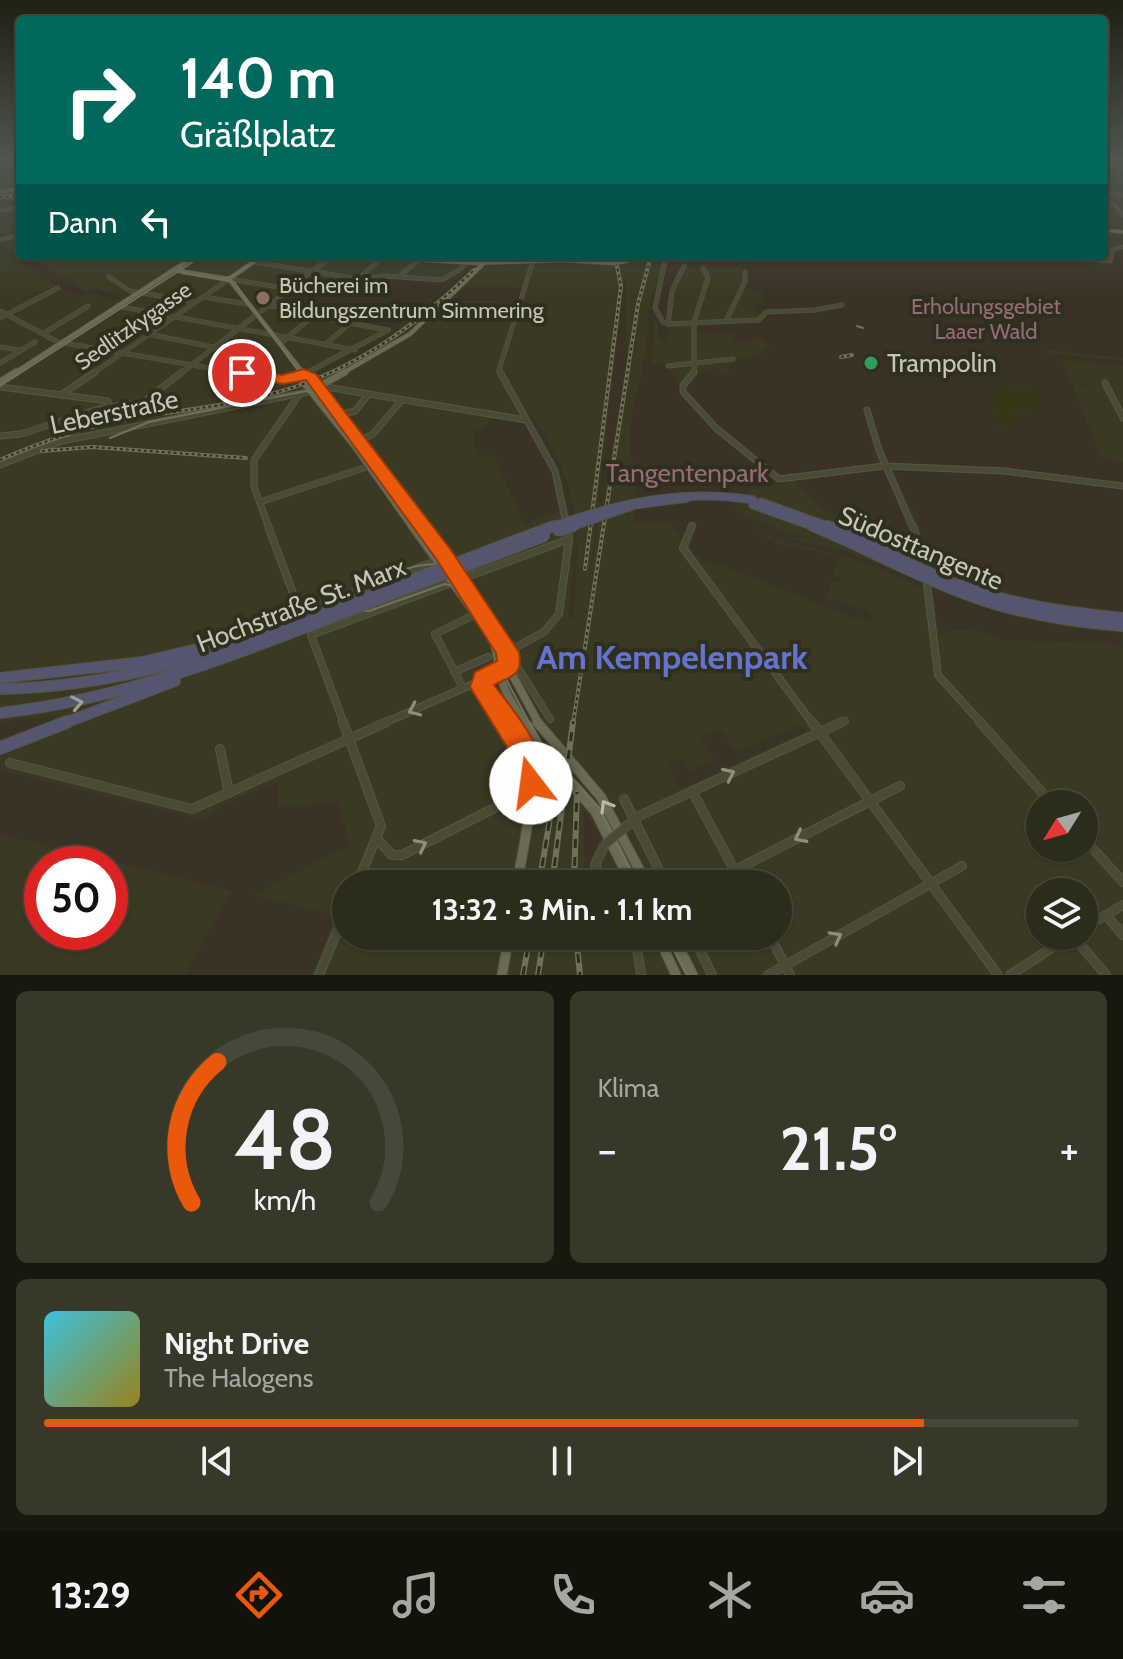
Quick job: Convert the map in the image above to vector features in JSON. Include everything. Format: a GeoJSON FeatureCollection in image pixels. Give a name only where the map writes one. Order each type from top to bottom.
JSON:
{"type":"FeatureCollection","features":[{"type":"Feature","properties":{"kind":"highway","name":"Hochstraße St. Marx"},"geometry":{"type":"LineString","coordinates":[[0,689],[71,687],[143,675],[200,660],[299,618],[619,503],[655,495],[691,493],[754,502]]}},
{"type":"Feature","properties":{"kind":"highway","name":"Hochstraße St. Marx"},"geometry":{"type":"LineString","coordinates":[[0,713],[96,699],[206,666],[623,509],[657,501],[693,498],[754,502]]}},
{"type":"Feature","properties":{"kind":"highway","name":"Südosttangente"},"geometry":{"type":"LineString","coordinates":[[754,502],[822,523],[986,594],[1048,610],[1123,618]]}},
{"type":"Feature","properties":{"kind":"highway","name":"Südosttangente"},"geometry":{"type":"LineString","coordinates":[[754,502],[811,524],[932,581],[985,601],[1049,617],[1123,626]]}},
{"type":"Feature","properties":{"kind":"highway"},"geometry":{"type":"LineString","coordinates":[[0,678],[143,662],[299,618]]}},
{"type":"Feature","properties":{"kind":"highway"},"geometry":{"type":"LineString","coordinates":[[0,748],[163,686],[206,666]]}},
{"type":"Feature","properties":{"kind":"main road"},"geometry":{"type":"LineString","coordinates":[[0,384],[58,342],[189,260]]}},
{"type":"Feature","properties":{"kind":"main road","name":"Sedlitzkygasse"},"geometry":{"type":"LineString","coordinates":[[229,279],[257,260]]}},
{"type":"Feature","properties":{"kind":"main road"},"geometry":{"type":"LineString","coordinates":[[444,260],[483,263],[613,263],[630,260]]}},
{"type":"Feature","properties":{"kind":"main road","name":"Leberstraße"},"geometry":{"type":"LineString","coordinates":[[312,391],[410,334],[487,260]]}},
{"type":"Feature","properties":{"kind":"main road"},"geometry":{"type":"LineString","coordinates":[[493,260],[500,263]]}},
{"type":"Feature","properties":{"kind":"main road"},"geometry":{"type":"LineString","coordinates":[[173,270],[238,282],[249,304],[304,374],[319,386],[370,466],[436,561],[456,580],[503,652],[499,671],[505,690],[535,742],[595,811],[625,870]]}},
{"type":"Feature","properties":{"kind":"main road"},"geometry":{"type":"LineString","coordinates":[[304,374],[302,380],[356,441],[456,580],[503,652],[541,729],[605,803],[640,870]]}},
{"type":"Feature","properties":{"kind":"main road"},"geometry":{"type":"LineString","coordinates":[[510,665],[483,679],[483,691],[503,716],[527,758],[531,777],[519,870]]}},
{"type":"Feature","properties":{"kind":"main road"},"geometry":{"type":"LineString","coordinates":[[502,975],[506,950]]}},
{"type":"Feature","properties":{"kind":"main road"},"geometry":{"type":"LineString","coordinates":[[664,950],[676,975]]}},
{"type":"Feature","properties":{"kind":"main road"},"geometry":{"type":"LineString","coordinates":[[680,950],[693,975]]}},
{"type":"Feature","properties":{"kind":"street"},"geometry":{"type":"LineString","coordinates":[[1107,260],[1110,261],[1112,250],[1123,247]]}},
{"type":"Feature","properties":{"kind":"street"},"geometry":{"type":"LineString","coordinates":[[0,436],[16,437],[109,405],[143,402],[327,260]]}},
{"type":"Feature","properties":{"kind":"street"},"geometry":{"type":"LineString","coordinates":[[238,282],[322,294],[359,279],[379,260]]}},
{"type":"Feature","properties":{"kind":"street"},"geometry":{"type":"LineString","coordinates":[[401,275],[419,260]]}},
{"type":"Feature","properties":{"kind":"street"},"geometry":{"type":"LineString","coordinates":[[665,260],[655,308],[663,322],[668,324],[759,320],[766,312],[815,310],[842,305]]}},
{"type":"Feature","properties":{"kind":"street"},"geometry":{"type":"LineString","coordinates":[[503,652],[544,632],[559,614],[569,539],[555,471],[502,377],[499,365],[533,261]]}},
{"type":"Feature","properties":{"kind":"street"},"geometry":{"type":"LineString","coordinates":[[254,262],[359,279],[401,275],[437,280],[451,276],[467,262]]}},
{"type":"Feature","properties":{"kind":"street"},"geometry":{"type":"LineString","coordinates":[[668,324],[672,291],[684,266]]}},
{"type":"Feature","properties":{"kind":"street"},"geometry":{"type":"LineString","coordinates":[[703,268],[708,278],[694,322],[695,363],[693,376],[683,386],[685,395],[706,419],[781,480],[884,466],[1004,471],[1123,486]]}},
{"type":"Feature","properties":{"kind":"street"},"geometry":{"type":"LineString","coordinates":[[726,321],[745,282],[745,272]]}},
{"type":"Feature","properties":{"kind":"street"},"geometry":{"type":"LineString","coordinates":[[109,277],[128,290],[195,302]]}},
{"type":"Feature","properties":{"kind":"street","name":"Sedlitzkygasse"},"geometry":{"type":"LineString","coordinates":[[61,395],[229,279]]}},
{"type":"Feature","properties":{"kind":"street"},"geometry":{"type":"LineString","coordinates":[[0,318],[58,288]]}},
{"type":"Feature","properties":{"kind":"street"},"geometry":{"type":"LineString","coordinates":[[203,297],[305,308],[313,312],[313,316]]}},
{"type":"Feature","properties":{"kind":"street"},"geometry":{"type":"LineString","coordinates":[[44,333],[88,306]]}},
{"type":"Feature","properties":{"kind":"street"},"geometry":{"type":"LineString","coordinates":[[116,306],[356,350]]}},
{"type":"Feature","properties":{"kind":"street"},"geometry":{"type":"LineString","coordinates":[[0,311],[58,342],[283,380],[304,374],[356,350],[388,330],[313,316]]}},
{"type":"Feature","properties":{"kind":"street"},"geometry":{"type":"LineString","coordinates":[[281,343],[313,316]]}},
{"type":"Feature","properties":{"kind":"street"},"geometry":{"type":"LineString","coordinates":[[326,344],[350,323]]}},
{"type":"Feature","properties":{"kind":"street"},"geometry":{"type":"LineString","coordinates":[[148,334],[214,347]]}},
{"type":"Feature","properties":{"kind":"street"},"geometry":{"type":"LineString","coordinates":[[0,363],[35,342]]}},
{"type":"Feature","properties":{"kind":"street"},"geometry":{"type":"LineString","coordinates":[[0,347],[20,350]]}},
{"type":"Feature","properties":{"kind":"street"},"geometry":{"type":"LineString","coordinates":[[668,366],[733,359]]}},
{"type":"Feature","properties":{"kind":"street"},"geometry":{"type":"LineString","coordinates":[[1105,383],[1123,418]]}},
{"type":"Feature","properties":{"kind":"street"},"geometry":{"type":"LineString","coordinates":[[0,384],[108,401],[109,405]]}},
{"type":"Feature","properties":{"kind":"street"},"geometry":{"type":"LineString","coordinates":[[319,386],[527,420]]}},
{"type":"Feature","properties":{"kind":"street","name":"Leberstraße"},"geometry":{"type":"LineString","coordinates":[[0,465],[62,441],[312,391]]}},
{"type":"Feature","properties":{"kind":"street"},"geometry":{"type":"LineString","coordinates":[[340,415],[355,411],[369,394]]}},
{"type":"Feature","properties":{"kind":"street"},"geometry":{"type":"LineString","coordinates":[[299,395],[254,460],[254,487],[299,618],[371,585],[436,561]]}},
{"type":"Feature","properties":{"kind":"street"},"geometry":{"type":"LineString","coordinates":[[356,441],[372,435],[403,399]]}},
{"type":"Feature","properties":{"kind":"street"},"geometry":{"type":"LineString","coordinates":[[867,410],[884,466],[911,516],[925,565]]}},
{"type":"Feature","properties":{"kind":"street"},"geometry":{"type":"LineString","coordinates":[[260,502],[370,466]]}},
{"type":"Feature","properties":{"kind":"street"},"geometry":{"type":"LineString","coordinates":[[692,525],[683,548],[998,975]]}},
{"type":"Feature","properties":{"kind":"street"},"geometry":{"type":"LineString","coordinates":[[364,870],[381,826],[311,635],[569,539]]}},
{"type":"Feature","properties":{"kind":"street"},"geometry":{"type":"LineString","coordinates":[[927,584],[935,670],[941,681],[1039,790]]}},
{"type":"Feature","properties":{"kind":"street"},"geometry":{"type":"LineString","coordinates":[[463,688],[436,632],[476,614]]}},
{"type":"Feature","properties":{"kind":"street"},"geometry":{"type":"LineString","coordinates":[[454,672],[488,657]]}},
{"type":"Feature","properties":{"kind":"street"},"geometry":{"type":"LineString","coordinates":[[510,665],[517,666],[550,719]]}},
{"type":"Feature","properties":{"kind":"street"},"geometry":{"type":"LineString","coordinates":[[10,763],[192,809],[483,679]]}},
{"type":"Feature","properties":{"kind":"street"},"geometry":{"type":"LineString","coordinates":[[596,870],[597,854],[630,823],[845,721]]}},
{"type":"Feature","properties":{"kind":"street"},"geometry":{"type":"LineString","coordinates":[[220,749],[229,793]]}},
{"type":"Feature","properties":{"kind":"street"},"geometry":{"type":"LineString","coordinates":[[692,791],[735,870],[900,786]]}},
{"type":"Feature","properties":{"kind":"street"},"geometry":{"type":"LineString","coordinates":[[378,840],[392,855],[399,856],[512,799],[529,798]]}},
{"type":"Feature","properties":{"kind":"street"},"geometry":{"type":"LineString","coordinates":[[624,799],[630,823],[658,870]]}},
{"type":"Feature","properties":{"kind":"street"},"geometry":{"type":"LineString","coordinates":[[1098,854],[1123,882]]}},
{"type":"Feature","properties":{"kind":"street"},"geometry":{"type":"LineString","coordinates":[[768,975],[788,970],[962,866]]}},
{"type":"Feature","properties":{"kind":"street"},"geometry":{"type":"LineString","coordinates":[[1098,920],[1123,905]]}},
{"type":"Feature","properties":{"kind":"street"},"geometry":{"type":"LineString","coordinates":[[1106,915],[1123,935]]}},
{"type":"Feature","properties":{"kind":"street"},"geometry":{"type":"LineString","coordinates":[[319,975],[332,944]]}},
{"type":"Feature","properties":{"kind":"street"},"geometry":{"type":"LineString","coordinates":[[637,950],[641,975]]}},
{"type":"Feature","properties":{"kind":"street"},"geometry":{"type":"LineString","coordinates":[[700,950],[712,975]]}},
{"type":"Feature","properties":{"kind":"street"},"geometry":{"type":"LineString","coordinates":[[777,950],[788,970]]}},
{"type":"Feature","properties":{"kind":"street"},"geometry":{"type":"LineString","coordinates":[[1010,975],[1050,950]]}},
{"type":"Feature","properties":{"kind":"street"},"geometry":{"type":"LineString","coordinates":[[1084,950],[1106,975]]}},
{"type":"Feature","properties":{"kind":"green space"},"geometry":{"type":"Polygon","coordinates":[[[0,243],[16,253],[16,259],[0,249],[0,243]]]}},
{"type":"Feature","properties":{"kind":"green space","name":"Erholungsgebiet Laaer Wald"},"geometry":{"type":"Polygon","coordinates":[[[1123,249],[1123,358],[1043,349],[1045,353],[1123,361],[1123,365],[1116,367],[1061,359],[1071,382],[1093,387],[1072,385],[1101,458],[1123,462],[1123,611],[1023,599],[930,568],[919,527],[884,451],[871,411],[865,417],[875,453],[872,454],[878,465],[790,478],[779,476],[718,427],[685,389],[698,371],[719,368],[723,374],[729,373],[729,361],[759,354],[770,347],[762,338],[735,342],[732,333],[697,333],[697,324],[758,321],[764,318],[755,310],[755,304],[763,301],[763,291],[744,289],[750,282],[743,281],[741,268],[683,267],[673,281],[667,320],[657,307],[668,260],[1080,260],[1082,264],[1086,265],[1086,261],[1088,266],[1093,267],[1094,261],[1104,261],[1097,262],[1095,267],[1104,269],[1115,252],[1123,249]],[[1007,385],[989,399],[999,426],[1011,429],[1013,414],[1029,411],[1038,394],[1029,386],[1007,385]]]}},
{"type":"Feature","properties":{"kind":"green space"},"geometry":{"type":"Polygon","coordinates":[[[17,260],[34,260],[86,292],[96,288],[122,296],[113,301],[92,292],[83,296],[62,289],[17,260]]]}},
{"type":"Feature","properties":{"kind":"green space"},"geometry":{"type":"Polygon","coordinates":[[[470,265],[477,267],[476,270],[470,270],[438,304],[400,333],[358,356],[315,376],[313,374],[402,327],[470,265]]]}},
{"type":"Feature","properties":{"kind":"green space"},"geometry":{"type":"Polygon","coordinates":[[[459,273],[395,329],[318,315],[309,306],[276,304],[292,291],[321,296],[355,282],[384,277],[435,281],[459,273]]]}},
{"type":"Feature","properties":{"kind":"green space"},"geometry":{"type":"Polygon","coordinates":[[[624,280],[627,361],[587,595],[624,280]]]}},
{"type":"Feature","properties":{"kind":"green space"},"geometry":{"type":"Polygon","coordinates":[[[465,287],[523,288],[519,302],[453,301],[465,287]]]}},
{"type":"Feature","properties":{"kind":"green space","name":"Tangentenpark"},"geometry":{"type":"Polygon","coordinates":[[[656,287],[653,308],[668,325],[668,343],[658,337],[658,324],[654,320],[652,364],[665,364],[704,420],[781,483],[748,490],[735,510],[755,521],[808,539],[758,534],[778,544],[839,556],[835,576],[843,579],[839,583],[833,580],[826,598],[868,610],[873,621],[851,617],[724,566],[698,559],[690,548],[696,526],[688,526],[684,540],[668,522],[634,524],[637,474],[626,474],[627,469],[633,466],[630,436],[646,348],[649,308],[656,287]]]}},
{"type":"Feature","properties":{"kind":"green space"},"geometry":{"type":"Polygon","coordinates":[[[517,399],[552,448],[571,498],[577,552],[575,620],[568,619],[575,536],[559,471],[517,399]]]}},
{"type":"Feature","properties":{"kind":"green space"},"geometry":{"type":"Polygon","coordinates":[[[491,418],[526,424],[552,475],[559,511],[524,525],[494,455],[477,456],[472,430],[485,428],[491,418]]]}},
{"type":"Feature","properties":{"kind":"green space"},"geometry":{"type":"Polygon","coordinates":[[[882,469],[903,508],[920,561],[820,507],[794,481],[882,469]]]}},
{"type":"Feature","properties":{"kind":"green space"},"geometry":{"type":"Polygon","coordinates":[[[774,536],[843,550],[922,582],[923,589],[850,559],[774,539],[774,536]]]}},
{"type":"Feature","properties":{"kind":"green space"},"geometry":{"type":"Polygon","coordinates":[[[932,586],[944,593],[1018,617],[1121,633],[1123,647],[1108,643],[998,640],[986,633],[969,630],[952,630],[939,635],[932,586]]]}},
{"type":"Feature","properties":{"kind":"green space"},"geometry":{"type":"Polygon","coordinates":[[[56,716],[56,721],[0,745],[0,722],[56,716]]]}},
{"type":"Feature","properties":{"kind":"green space"},"geometry":{"type":"Polygon","coordinates":[[[801,725],[806,731],[680,789],[667,763],[682,757],[690,771],[714,761],[701,737],[721,730],[735,752],[801,725]]]}},
{"type":"Feature","properties":{"kind":"green space"},"geometry":{"type":"Polygon","coordinates":[[[0,770],[203,820],[224,804],[279,781],[278,806],[338,803],[350,845],[254,895],[332,915],[332,925],[311,975],[184,975],[232,891],[128,865],[128,846],[49,846],[0,834],[0,770]]]}},
{"type":"Feature","properties":{"kind":"green space"},"geometry":{"type":"Polygon","coordinates":[[[584,809],[603,841],[595,851],[592,870],[584,870],[584,809]]]}},
{"type":"Feature","properties":{"kind":"shaded area"},"geometry":{"type":"Polygon","coordinates":[[[1007,385],[1034,388],[1041,400],[1035,409],[1013,414],[1011,429],[996,423],[996,416],[986,396],[1007,385]]]}},
{"type":"Feature","properties":{"kind":"tram line"},"geometry":{"type":"LineString","coordinates":[[179,270],[196,260]]}},
{"type":"Feature","properties":{"kind":"tram line"},"geometry":{"type":"LineString","coordinates":[[221,279],[233,276],[257,260]]}},
{"type":"Feature","properties":{"kind":"tram line"},"geometry":{"type":"LineString","coordinates":[[179,270],[182,267]]}},
{"type":"Feature","properties":{"kind":"tram line"},"geometry":{"type":"LineString","coordinates":[[0,386],[179,270]]}},
{"type":"Feature","properties":{"kind":"tram line"},"geometry":{"type":"LineString","coordinates":[[179,270],[234,282],[307,383],[320,395]]}},
{"type":"Feature","properties":{"kind":"tram line"},"geometry":{"type":"LineString","coordinates":[[857,326],[863,328]]}},
{"type":"Feature","properties":{"kind":"tram line"},"geometry":{"type":"LineString","coordinates":[[110,438],[149,422],[306,391],[320,395]]}},
{"type":"Feature","properties":{"kind":"tram line"},"geometry":{"type":"LineString","coordinates":[[320,395],[459,587]]}},
{"type":"Feature","properties":{"kind":"tram line"},"geometry":{"type":"LineString","coordinates":[[443,565],[421,565],[386,577],[355,594],[353,605],[359,610],[369,611],[445,584],[459,587]]}},
{"type":"Feature","properties":{"kind":"tram line"},"geometry":{"type":"LineString","coordinates":[[459,587],[496,640],[508,683],[530,724]]}},
{"type":"Feature","properties":{"kind":"tram line"},"geometry":{"type":"LineString","coordinates":[[529,722],[541,743],[599,808],[631,870]]}},
{"type":"Feature","properties":{"kind":"tram line"},"geometry":{"type":"LineString","coordinates":[[674,950],[687,975]]}},
{"type":"Feature","properties":{"kind":"railway"},"geometry":{"type":"LineString","coordinates":[[585,569],[621,286],[616,260]]}},
{"type":"Feature","properties":{"kind":"railway"},"geometry":{"type":"LineString","coordinates":[[573,724],[638,304],[650,260]]}},
{"type":"Feature","properties":{"kind":"railway"},"geometry":{"type":"LineString","coordinates":[[0,460],[95,426],[250,399],[325,375],[353,362],[404,329],[474,270]]}},
{"type":"Feature","properties":{"kind":"railway"},"geometry":{"type":"LineString","coordinates":[[841,357],[852,355]]}},
{"type":"Feature","properties":{"kind":"railway"},"geometry":{"type":"LineString","coordinates":[[42,451],[92,447],[246,458]]}},
{"type":"Feature","properties":{"kind":"railway"},"geometry":{"type":"LineString","coordinates":[[554,870],[573,722]]}},
{"type":"Feature","properties":{"kind":"railway"},"geometry":{"type":"LineString","coordinates":[[541,870],[556,783]]}},
{"type":"Feature","properties":{"kind":"railway"},"geometry":{"type":"LineString","coordinates":[[574,870],[577,792]]}},
{"type":"Feature","properties":{"kind":"railway"},"geometry":{"type":"LineString","coordinates":[[523,975],[527,950]]}},
{"type":"Feature","properties":{"kind":"railway"},"geometry":{"type":"LineString","coordinates":[[538,975],[542,950]]}},
{"type":"Feature","properties":{"kind":"railway"},"geometry":{"type":"LineString","coordinates":[[577,950],[580,975]]}},
{"type":"Feature","properties":{"kind":"place","name":"Bücherei im Bildungszentrum Simmering"},"geometry":{"type":"Point","coordinates":[263,298]}},
{"type":"Feature","properties":{"kind":"place","name":"Trampolin"},"geometry":{"type":"Point","coordinates":[871,363]}},
{"type":"Feature","properties":{"kind":"district","name":"Am Kempelenpark"},"geometry":{"type":"Point","coordinates":[672,657]}},
{"type":"Feature","properties":{"kind":"route"},"geometry":{"type":"LineString","coordinates":[[242,373],[283,380],[304,374],[311,377],[327,394],[444,555],[507,652],[510,665],[483,679],[481,687],[523,750],[530,767],[531,783]]}}]}
